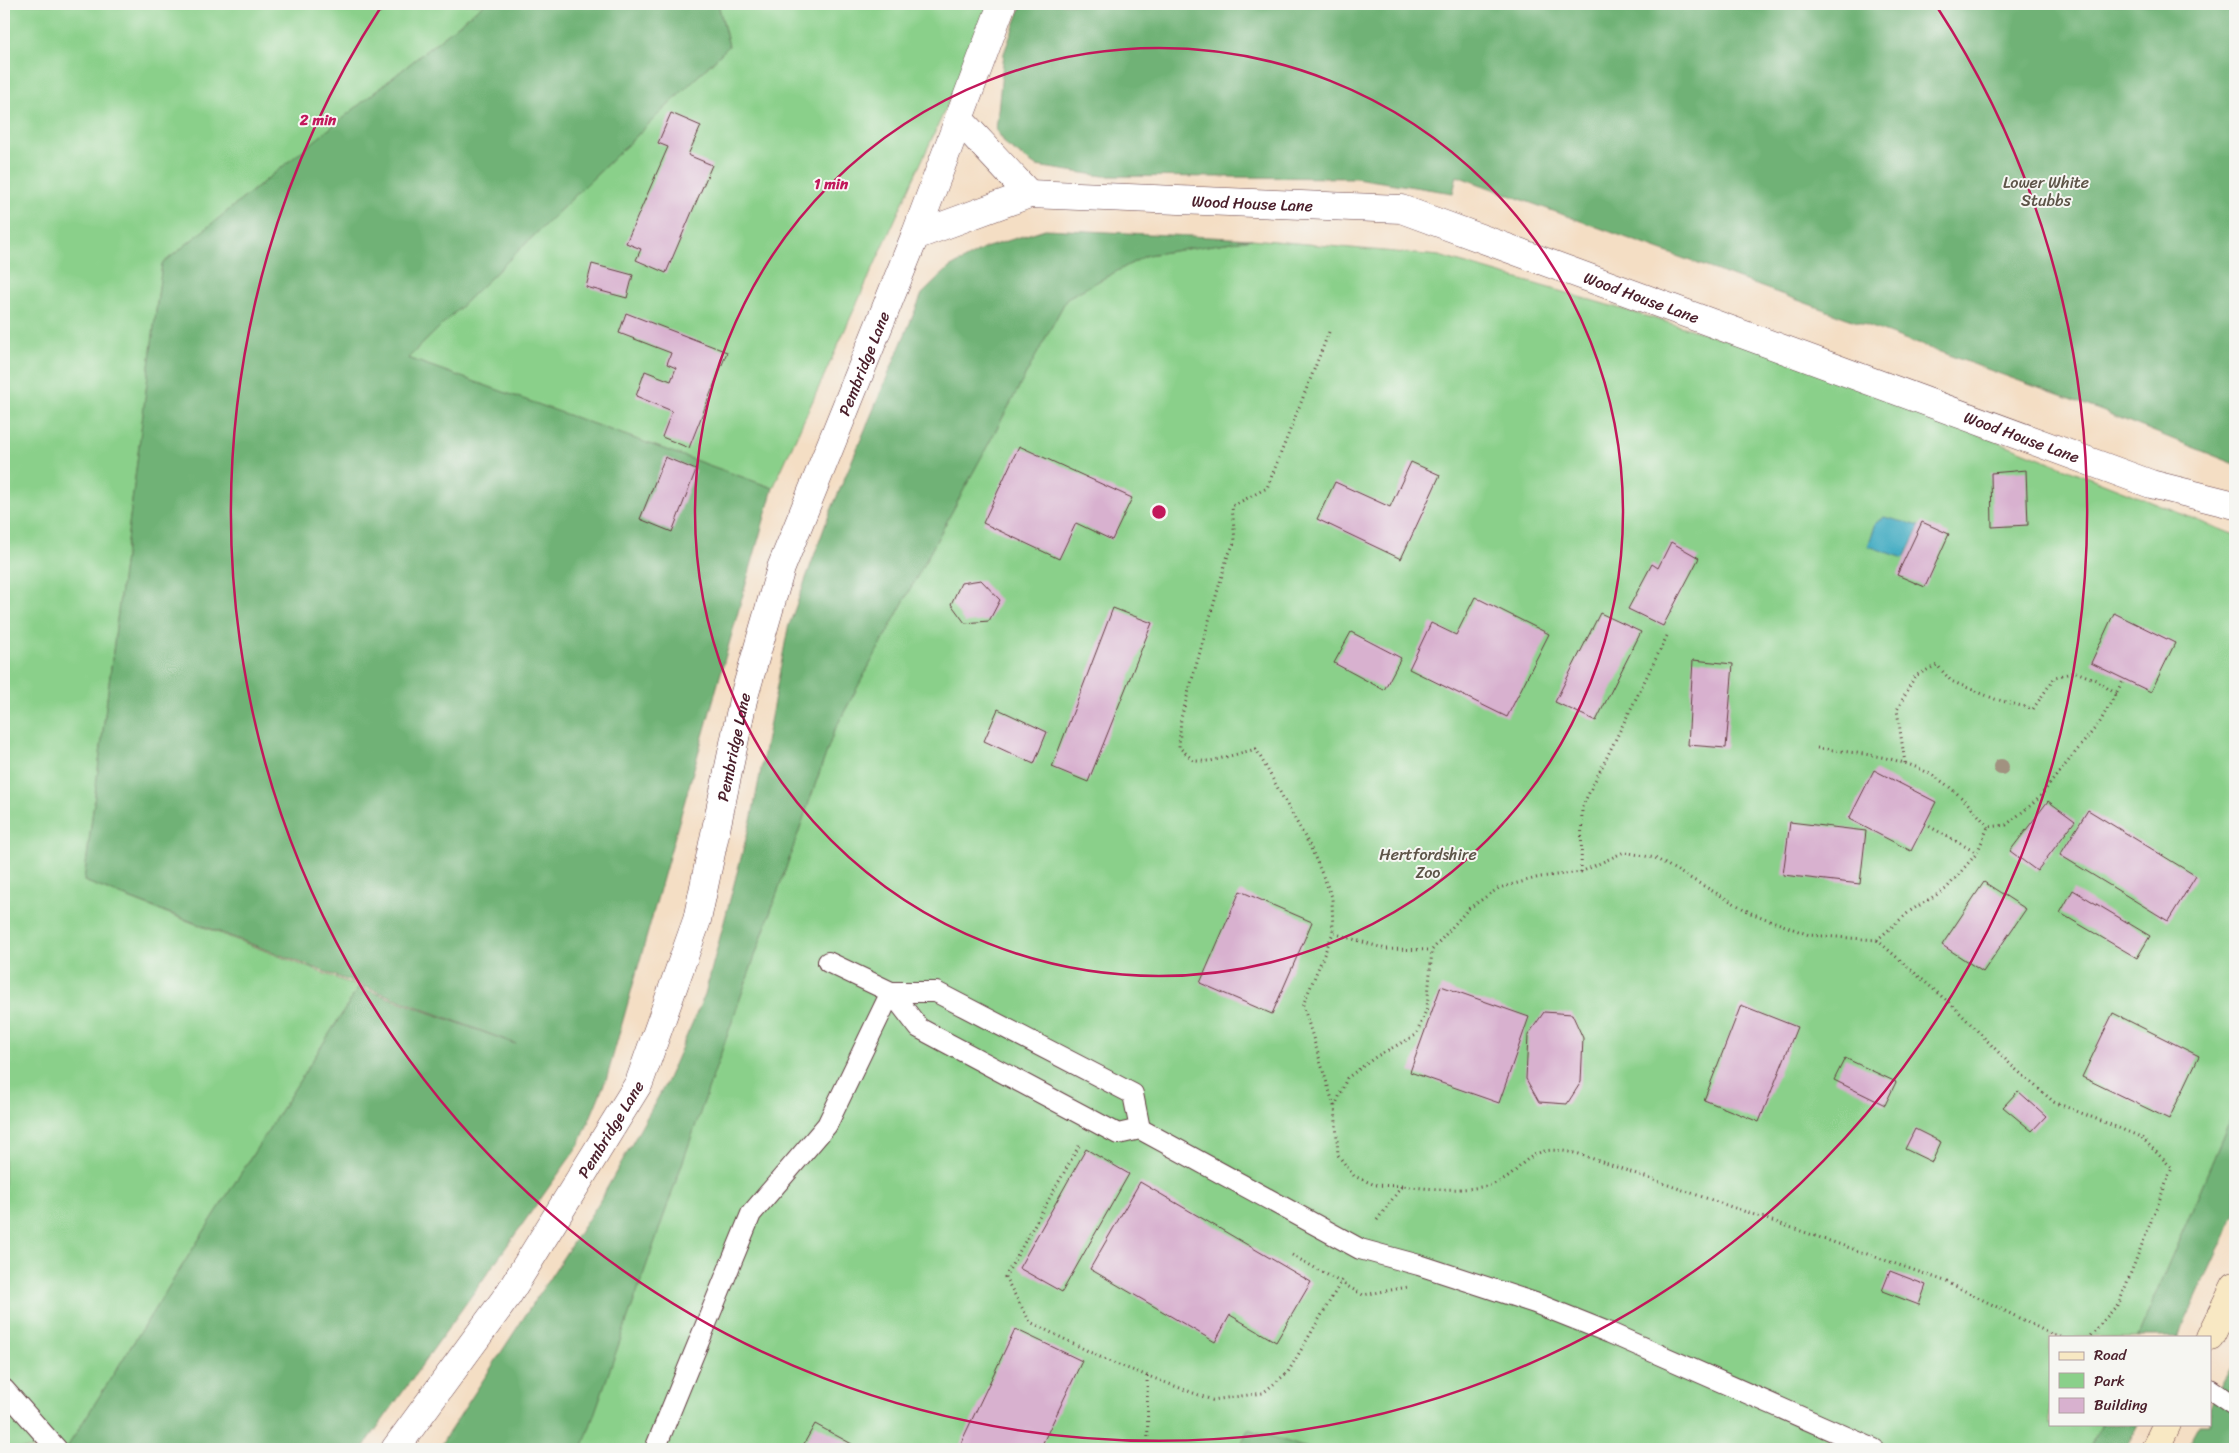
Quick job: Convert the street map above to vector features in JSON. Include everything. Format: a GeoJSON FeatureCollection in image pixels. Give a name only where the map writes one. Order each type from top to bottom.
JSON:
{"type":"FeatureCollection","features":[{"type":"Feature","properties":{"kind":"street","name":"Pembridge Lane"},"geometry":{"type":"LineString","coordinates":[[395,1449],[508,1295],[639,1083],[697,920],[743,700],[781,568],[915,236],[1002,4]]}},
{"type":"Feature","properties":{"kind":"street"},"geometry":{"type":"LineString","coordinates":[[959,119],[1029,194]]}},
{"type":"Feature","properties":{"kind":"street","name":"Wood House Lane"},"geometry":{"type":"LineString","coordinates":[[915,236],[1029,194],[1401,209],[2152,484],[2235,505]]}},
{"type":"Feature","properties":{"kind":"street"},"geometry":{"type":"LineString","coordinates":[[2210,1336],[2235,1286]]}},
{"type":"Feature","properties":{"kind":"street"},"geometry":{"type":"LineString","coordinates":[[2155,1449],[2167,1426]]}},
{"type":"Feature","properties":{"kind":"lane"},"geometry":{"type":"LineString","coordinates":[[828,962],[891,992],[936,992],[1126,1090],[1133,1094],[1140,1129]]}},
{"type":"Feature","properties":{"kind":"lane"},"geometry":{"type":"LineString","coordinates":[[891,992],[919,1028],[1118,1134],[1140,1129],[1360,1250],[1419,1265],[1535,1303],[1610,1333],[1874,1449]]}},
{"type":"Feature","properties":{"kind":"lane"},"geometry":{"type":"LineString","coordinates":[[655,1449],[751,1214],[827,1125],[891,992]]}},
{"type":"Feature","properties":{"kind":"lane"},"geometry":{"type":"LineString","coordinates":[[4,1389],[57,1449]]}},
{"type":"Feature","properties":{"kind":"lane"},"geometry":{"type":"LineString","coordinates":[[2212,1390],[2235,1406]]}},
{"type":"Feature","properties":{"kind":"path"},"geometry":{"type":"LineString","coordinates":[[1329,332],[1267,488],[1232,506],[1235,541],[1227,558],[1180,718],[1180,747],[1194,761],[1211,761],[1256,749],[1310,846],[1332,897],[1333,933],[1303,1005],[1335,1106],[1338,1155],[1354,1176],[1375,1185],[1445,1191],[1483,1186],[1505,1180],[1529,1157],[1552,1148],[1579,1154],[1945,1281],[2051,1334],[2060,1336]]}},
{"type":"Feature","properties":{"kind":"path"},"geometry":{"type":"LineString","coordinates":[[1581,872],[1582,808],[1667,636]]}},
{"type":"Feature","properties":{"kind":"path"},"geometry":{"type":"LineString","coordinates":[[1905,763],[1897,710],[1915,676],[1938,665],[1951,681],[1996,699],[2033,709],[2054,677],[2076,672],[2096,680],[2116,694]]}},
{"type":"Feature","properties":{"kind":"path"},"geometry":{"type":"LineString","coordinates":[[1988,827],[2006,825],[2036,802],[2100,722],[2124,679]]}},
{"type":"Feature","properties":{"kind":"path"},"geometry":{"type":"LineString","coordinates":[[1817,748],[1905,763],[1943,782],[1974,809],[1988,827]]}},
{"type":"Feature","properties":{"kind":"path"},"geometry":{"type":"LineString","coordinates":[[1925,824],[1977,853]]}},
{"type":"Feature","properties":{"kind":"path"},"geometry":{"type":"LineString","coordinates":[[1877,940],[1910,910],[1946,889],[1977,853],[1988,827]]}},
{"type":"Feature","properties":{"kind":"path"},"geometry":{"type":"LineString","coordinates":[[1335,1106],[1347,1078],[1378,1056],[1416,1035],[1427,1008],[1432,950],[1468,909],[1499,888],[1540,877],[1581,872],[1624,852],[1655,858],[1751,913],[1809,935],[1877,940],[1956,1010],[2013,1067],[2054,1102],[2141,1137],[2172,1168],[2119,1303],[2090,1336]]}},
{"type":"Feature","properties":{"kind":"path"},"geometry":{"type":"LineString","coordinates":[[1333,933],[1386,950],[1432,950]]}},
{"type":"Feature","properties":{"kind":"path"},"geometry":{"type":"LineString","coordinates":[[1080,1145],[1005,1277],[1030,1322],[1108,1361],[1212,1400],[1262,1393],[1288,1372],[1344,1277]]}},
{"type":"Feature","properties":{"kind":"path"},"geometry":{"type":"LineString","coordinates":[[1377,1220],[1402,1186]]}},
{"type":"Feature","properties":{"kind":"path"},"geometry":{"type":"LineString","coordinates":[[1292,1254],[1363,1295],[1408,1287]]}},
{"type":"Feature","properties":{"kind":"path"},"geometry":{"type":"LineString","coordinates":[[1147,1376],[1148,1449]]}},
{"type":"Feature","properties":{"kind":"green space"},"geometry":{"type":"Polygon","coordinates":[[[4,4],[484,4],[162,264],[84,881],[359,987],[66,1449],[4,1449],[4,4]]]}},
{"type":"Feature","properties":{"kind":"green space"},"geometry":{"type":"Polygon","coordinates":[[[484,4],[718,4],[729,46],[408,358],[773,488],[607,1077],[579,1145],[362,1449],[66,1449],[359,987],[516,1044],[84,881],[162,264],[484,4]]]}},
{"type":"Feature","properties":{"kind":"green space"},"geometry":{"type":"Polygon","coordinates":[[[718,4],[989,4],[974,46],[773,488],[408,358],[729,46],[718,4]]]}},
{"type":"Feature","properties":{"kind":"green space","name":"Lower White Stubbs"},"geometry":{"type":"Polygon","coordinates":[[[1022,4],[2235,4],[2235,464],[2102,411],[1457,176],[1453,193],[1356,178],[1103,176],[1036,166],[1007,146],[996,130],[1004,53],[1022,4]]]}},
{"type":"Feature","properties":{"kind":"green space"},"geometry":{"type":"Polygon","coordinates":[[[1045,229],[1252,239],[1147,255],[1067,298],[834,731],[582,1449],[438,1449],[598,1204],[666,1083],[705,994],[752,816],[788,628],[827,520],[922,294],[949,268],[985,248],[1045,229]]]}},
{"type":"Feature","properties":{"kind":"green space","name":"Hertfordshire Zoo"},"geometry":{"type":"Polygon","coordinates":[[[1252,239],[1439,256],[1776,354],[2235,535],[2235,1108],[2138,1336],[2049,1336],[2049,1426],[2100,1426],[2090,1449],[582,1449],[834,731],[1067,298],[1147,255],[1252,239]]]}},
{"type":"Feature","properties":{"kind":"green space"},"geometry":{"type":"Polygon","coordinates":[[[2235,1108],[2235,1214],[2178,1336],[2138,1336],[2235,1108]]]}},
{"type":"Feature","properties":{"kind":"green space"},"geometry":{"type":"Polygon","coordinates":[[[2235,1361],[2235,1449],[2186,1449],[2199,1426],[2212,1426],[2212,1402],[2235,1361]]]}},
{"type":"Feature","properties":{"kind":"green space"},"geometry":{"type":"Polygon","coordinates":[[[2100,1426],[2137,1426],[2126,1449],[2090,1449],[2100,1426]]]}},
{"type":"Feature","properties":{"kind":"green space"},"geometry":{"type":"Polygon","coordinates":[[[1248,1429],[1310,1449],[1239,1449],[1248,1429]]]}},
{"type":"Feature","properties":{"kind":"water"},"geometry":{"type":"Polygon","coordinates":[[[1884,517],[1920,526],[1904,558],[1868,546],[1876,523],[1884,517]]]}},
{"type":"Feature","properties":{"kind":"building"},"geometry":{"type":"Polygon","coordinates":[[[369,4],[388,4],[380,13],[369,4]]]}},
{"type":"Feature","properties":{"kind":"building"},"geometry":{"type":"Polygon","coordinates":[[[671,113],[701,126],[688,155],[712,165],[666,273],[636,260],[641,249],[626,243],[668,147],[658,143],[671,113]]]}},
{"type":"Feature","properties":{"kind":"building"},"geometry":{"type":"Polygon","coordinates":[[[592,264],[633,275],[627,298],[586,287],[592,264]]]}},
{"type":"Feature","properties":{"kind":"building"},"geometry":{"type":"Polygon","coordinates":[[[626,313],[727,352],[689,448],[662,437],[672,411],[636,396],[645,371],[671,381],[676,368],[667,364],[671,353],[619,333],[626,313]]]}},
{"type":"Feature","properties":{"kind":"building"},"geometry":{"type":"Polygon","coordinates":[[[1019,446],[1132,498],[1112,540],[1076,523],[1059,559],[983,523],[1019,446]]]}},
{"type":"Feature","properties":{"kind":"building"},"geometry":{"type":"Polygon","coordinates":[[[665,457],[696,470],[672,532],[640,519],[665,457]]]}},
{"type":"Feature","properties":{"kind":"building"},"geometry":{"type":"Polygon","coordinates":[[[1411,462],[1440,475],[1401,559],[1317,519],[1335,482],[1390,507],[1411,462]]]}},
{"type":"Feature","properties":{"kind":"building"},"geometry":{"type":"Polygon","coordinates":[[[2026,470],[2028,525],[1992,527],[1991,473],[2026,470]]]}},
{"type":"Feature","properties":{"kind":"building"},"geometry":{"type":"Polygon","coordinates":[[[1922,522],[1949,534],[1925,587],[1897,575],[1922,522]]]}},
{"type":"Feature","properties":{"kind":"building"},"geometry":{"type":"Polygon","coordinates":[[[1671,542],[1699,558],[1663,626],[1628,609],[1652,564],[1658,568],[1671,542]]]}},
{"type":"Feature","properties":{"kind":"building"},"geometry":{"type":"Polygon","coordinates":[[[981,580],[1000,600],[989,621],[965,623],[951,604],[961,583],[981,580]]]}},
{"type":"Feature","properties":{"kind":"building"},"geometry":{"type":"Polygon","coordinates":[[[1475,597],[1549,634],[1507,717],[1409,669],[1431,623],[1456,635],[1475,597]]]}},
{"type":"Feature","properties":{"kind":"building"},"geometry":{"type":"Polygon","coordinates":[[[1113,608],[1152,623],[1088,782],[1052,767],[1113,608]]]}},
{"type":"Feature","properties":{"kind":"building"},"geometry":{"type":"Polygon","coordinates":[[[1600,613],[1641,632],[1596,721],[1555,702],[1600,613]]]}},
{"type":"Feature","properties":{"kind":"building"},"geometry":{"type":"Polygon","coordinates":[[[2114,613],[2175,643],[2151,692],[2091,663],[2114,613]]]}},
{"type":"Feature","properties":{"kind":"building"},"geometry":{"type":"Polygon","coordinates":[[[1351,632],[1401,658],[1384,690],[1334,663],[1351,632]]]}},
{"type":"Feature","properties":{"kind":"building"},"geometry":{"type":"Polygon","coordinates":[[[1693,660],[1733,664],[1726,748],[1688,745],[1693,660]]]}},
{"type":"Feature","properties":{"kind":"building"},"geometry":{"type":"Polygon","coordinates":[[[998,709],[1047,732],[1034,764],[984,741],[998,709]]]}},
{"type":"Feature","properties":{"kind":"building"},"geometry":{"type":"Polygon","coordinates":[[[1874,770],[1936,802],[1911,851],[1849,819],[1874,770]]]}},
{"type":"Feature","properties":{"kind":"building"},"geometry":{"type":"Polygon","coordinates":[[[2048,801],[2075,821],[2037,871],[2010,851],[2048,801]]]}},
{"type":"Feature","properties":{"kind":"building"},"geometry":{"type":"Polygon","coordinates":[[[2088,810],[2196,876],[2168,921],[2060,855],[2088,810]]]}},
{"type":"Feature","properties":{"kind":"building"},"geometry":{"type":"Polygon","coordinates":[[[1790,822],[1866,831],[1860,884],[1783,875],[1790,822]]]}},
{"type":"Feature","properties":{"kind":"building"},"geometry":{"type":"Polygon","coordinates":[[[1984,882],[2026,909],[1983,972],[1942,945],[1984,882]]]}},
{"type":"Feature","properties":{"kind":"building"},"geometry":{"type":"Polygon","coordinates":[[[2073,890],[2150,936],[2137,958],[2060,913],[2073,890]]]}},
{"type":"Feature","properties":{"kind":"building"},"geometry":{"type":"Polygon","coordinates":[[[1240,891],[1312,922],[1272,1014],[1200,983],[1240,891]]]}},
{"type":"Feature","properties":{"kind":"building"},"geometry":{"type":"Polygon","coordinates":[[[1441,986],[1529,1017],[1499,1103],[1410,1072],[1441,986]]]}},
{"type":"Feature","properties":{"kind":"building"},"geometry":{"type":"Polygon","coordinates":[[[1741,1005],[1797,1027],[1759,1122],[1704,1100],[1741,1005]]]}},
{"type":"Feature","properties":{"kind":"building"},"geometry":{"type":"Polygon","coordinates":[[[1544,1012],[1572,1014],[1583,1038],[1581,1082],[1567,1104],[1539,1102],[1526,1079],[1528,1035],[1544,1012]]]}},
{"type":"Feature","properties":{"kind":"building"},"geometry":{"type":"Polygon","coordinates":[[[2113,1013],[2199,1056],[2169,1119],[2082,1077],[2113,1013]]]}},
{"type":"Feature","properties":{"kind":"building"},"geometry":{"type":"Polygon","coordinates":[[[1845,1058],[1896,1082],[1885,1105],[1834,1080],[1845,1058]]]}},
{"type":"Feature","properties":{"kind":"building"},"geometry":{"type":"Polygon","coordinates":[[[2018,1091],[2046,1116],[2032,1131],[2003,1107],[2018,1091]]]}},
{"type":"Feature","properties":{"kind":"building"},"geometry":{"type":"Polygon","coordinates":[[[1915,1129],[1941,1142],[1932,1162],[1905,1149],[1915,1129]]]}},
{"type":"Feature","properties":{"kind":"building"},"geometry":{"type":"Polygon","coordinates":[[[1086,1149],[1129,1174],[1062,1292],[1019,1268],[1086,1149]]]}},
{"type":"Feature","properties":{"kind":"building"},"geometry":{"type":"Polygon","coordinates":[[[1140,1182],[1311,1282],[1276,1342],[1230,1315],[1215,1342],[1090,1269],[1140,1182]]]}},
{"type":"Feature","properties":{"kind":"building"},"geometry":{"type":"Polygon","coordinates":[[[1890,1271],[1926,1285],[1919,1305],[1882,1291],[1890,1271]]]}},
{"type":"Feature","properties":{"kind":"building"},"geometry":{"type":"Polygon","coordinates":[[[1015,1329],[1082,1361],[1040,1449],[958,1449],[1015,1329]]]}},
{"type":"Feature","properties":{"kind":"building"},"geometry":{"type":"Polygon","coordinates":[[[815,1424],[861,1449],[801,1449],[815,1424]]]}}]}
